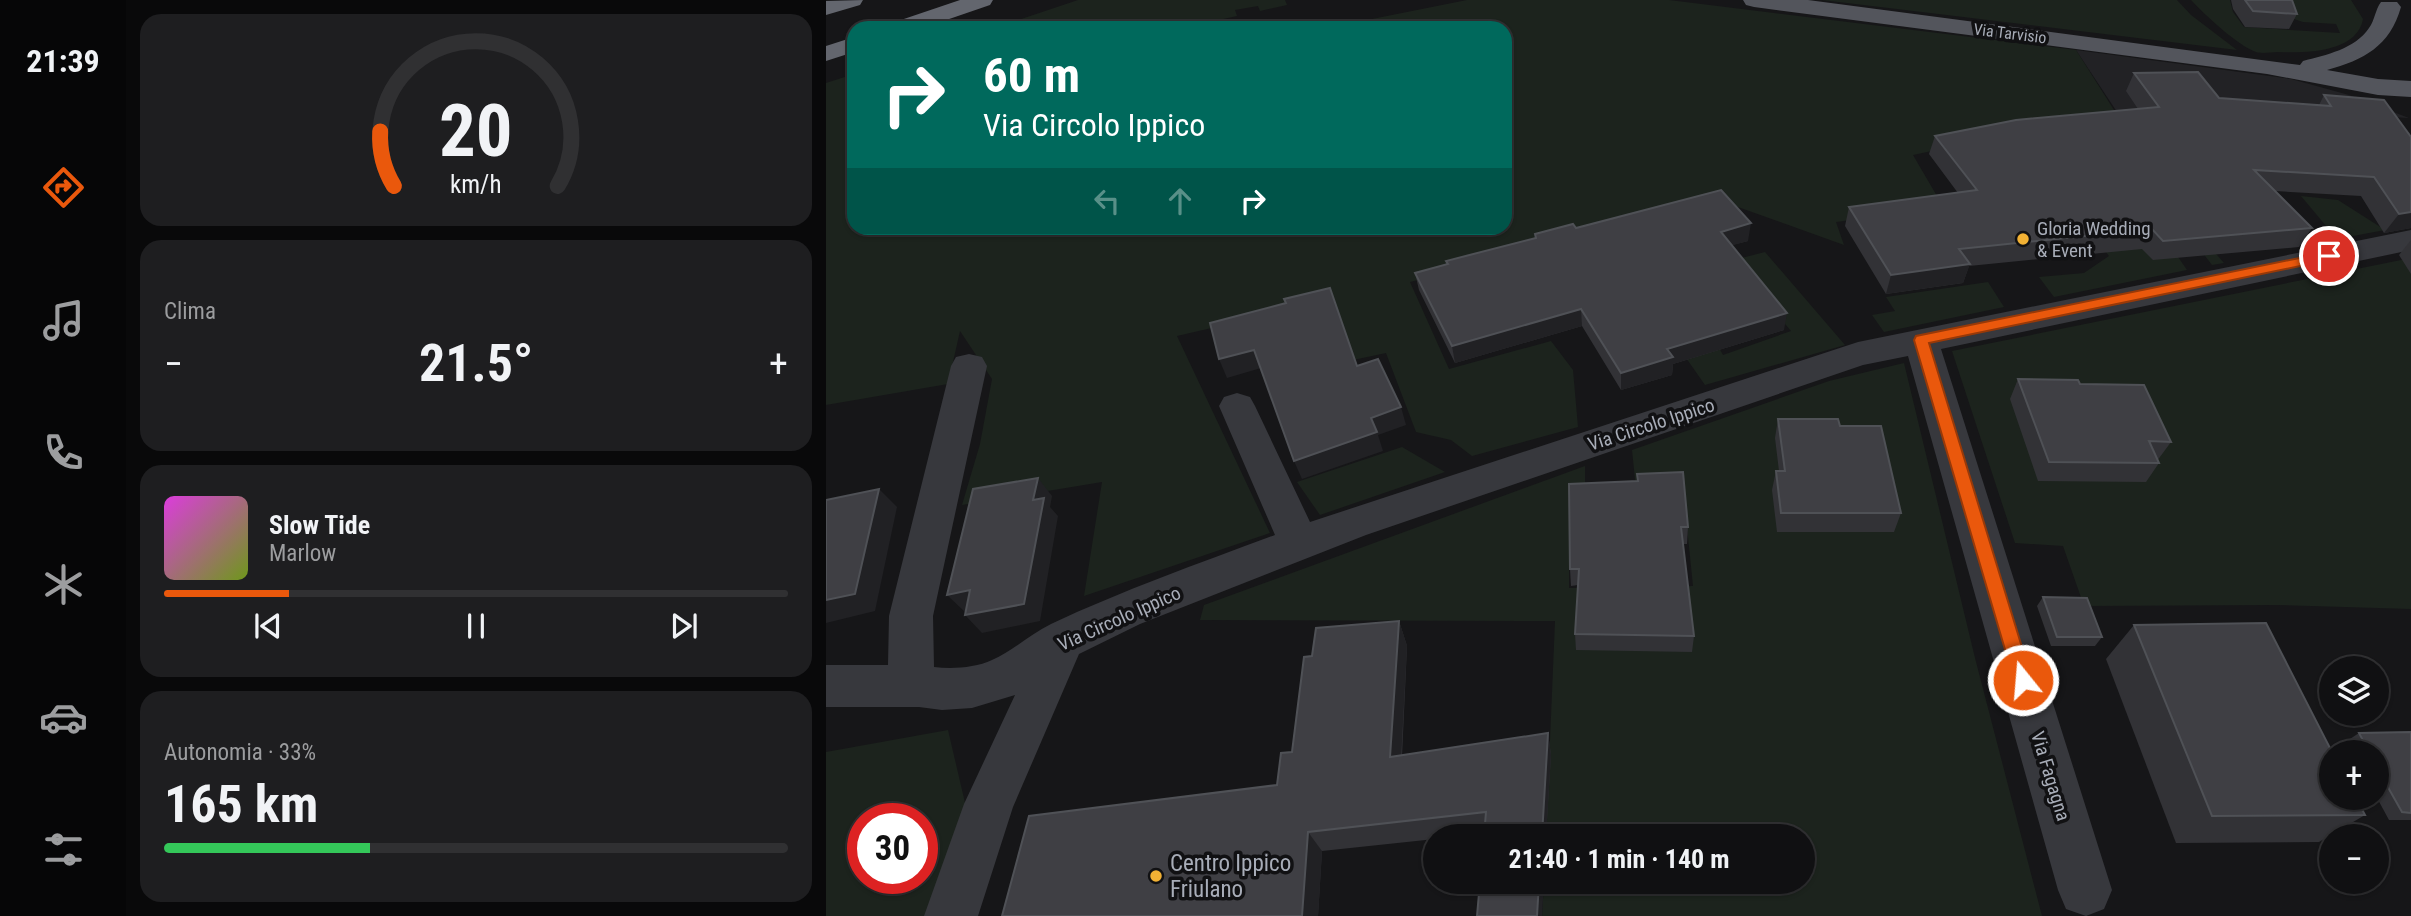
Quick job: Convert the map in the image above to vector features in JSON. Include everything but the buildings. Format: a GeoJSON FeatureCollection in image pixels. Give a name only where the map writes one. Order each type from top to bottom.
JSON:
{"type":"FeatureCollection","features":[{"type":"Feature","properties":{"kind":"highway"},"geometry":{"type":"LineString","coordinates":[[826,8],[852,0]]}},
{"type":"Feature","properties":{"kind":"highway"},"geometry":{"type":"LineString","coordinates":[[920,21],[991,1]]}},
{"type":"Feature","properties":{"kind":"highway"},"geometry":{"type":"LineString","coordinates":[[826,54],[847,46]]}},
{"type":"Feature","properties":{"kind":"main road","name":"Via Tarvisio"},"geometry":{"type":"LineString","coordinates":[[1754,0],[2315,71],[2378,87],[2411,89]]}},
{"type":"Feature","properties":{"kind":"main road","name":"Via Tarvisio"},"geometry":{"type":"LineString","coordinates":[[2315,71],[2373,42],[2386,26],[2392,11]]}},
{"type":"Feature","properties":{"kind":"main road","name":"Via Tarvisio"},"geometry":{"type":"LineString","coordinates":[[2315,71],[2351,66],[2411,74]]}},
{"type":"Feature","properties":{"kind":"main road","name":"Via Tarvisio"},"geometry":{"type":"LineString","coordinates":[[2315,71],[2411,106]]}},
{"type":"Feature","properties":{"kind":"street","name":"Via Circolo Ippico"},"geometry":{"type":"LineString","coordinates":[[826,686],[919,685],[942,689],[962,688],[1003,678],[1063,640],[1125,611],[1352,523],[1845,358],[1921,340],[2411,240]]}},
{"type":"Feature","properties":{"kind":"street","name":"Via Fagagna"},"geometry":{"type":"LineString","coordinates":[[1921,340],[2085,890]]}},
{"type":"Feature","properties":{"kind":"street"},"geometry":{"type":"LineString","coordinates":[[919,685],[911,668],[911,616],[969,366]]}},
{"type":"Feature","properties":{"kind":"street"},"geometry":{"type":"LineString","coordinates":[[1237,406],[1300,544]]}},
{"type":"Feature","properties":{"kind":"street"},"geometry":{"type":"LineString","coordinates":[[951,916],[989,804],[1063,640]]}},
{"type":"Feature","properties":{"kind":"shaded area"},"geometry":{"type":"Polygon","coordinates":[[[1078,0],[1285,0],[1287,5],[1260,11],[1258,6],[1235,10],[1237,16],[1219,21],[1015,21],[1078,0]]]}},
{"type":"Feature","properties":{"kind":"shaded area"},"geometry":{"type":"Polygon","coordinates":[[[1467,0],[1669,0],[2076,50],[2176,208],[2224,263],[2212,265],[2143,175],[1960,145],[1913,155],[1951,220],[1919,211],[1836,222],[1844,245],[1724,202],[1410,282],[1449,369],[1551,341],[1573,370],[1578,427],[1472,456],[1451,440],[1416,432],[1386,353],[1353,360],[1333,300],[1177,336],[1270,533],[1084,596],[1102,482],[962,505],[980,444],[992,379],[960,331],[948,384],[826,405],[826,83],[847,76],[847,235],[1512,235],[1512,21],[1362,21],[1467,0]]]}},
{"type":"Feature","properties":{"kind":"shaded area"},"geometry":{"type":"Polygon","coordinates":[[[1822,0],[2177,0],[2191,15],[2237,50],[1822,0]]]}},
{"type":"Feature","properties":{"kind":"shaded area"},"geometry":{"type":"Polygon","coordinates":[[[2191,0],[2230,0],[2233,12],[2244,27],[2340,33],[2336,24],[2303,22],[2288,17],[2282,0],[2351,0],[2363,19],[2359,30],[2341,45],[2315,51],[2258,53],[2231,37],[2191,0]]]}},
{"type":"Feature","properties":{"kind":"shaded area"},"geometry":{"type":"Polygon","coordinates":[[[2076,50],[2291,79],[2349,95],[2409,118],[2315,113],[2125,124],[2076,50]]]}},
{"type":"Feature","properties":{"kind":"shaded area"},"geometry":{"type":"Polygon","coordinates":[[[2301,196],[2338,200],[2385,230],[2337,239],[2301,196]]]}},
{"type":"Feature","properties":{"kind":"shaded area"},"geometry":{"type":"Polygon","coordinates":[[[2138,199],[2187,270],[2054,297],[2039,277],[2084,273],[2109,256],[2073,206],[2138,199]]]}},
{"type":"Feature","properties":{"kind":"shaded area"},"geometry":{"type":"Polygon","coordinates":[[[1765,252],[1845,345],[1705,385],[1684,355],[1718,346],[1723,355],[1791,331],[1741,271],[1651,281],[1765,252]]]}},
{"type":"Feature","properties":{"kind":"shaded area"},"geometry":{"type":"Polygon","coordinates":[[[2411,258],[2411,609],[2277,605],[2084,606],[2063,546],[2015,543],[1952,351],[2411,258]]]}},
{"type":"Feature","properties":{"kind":"shaded area"},"geometry":{"type":"Polygon","coordinates":[[[1988,282],[2004,307],[1884,332],[1872,315],[1895,311],[1886,297],[1988,282]]]}},
{"type":"Feature","properties":{"kind":"shaded area"},"geometry":{"type":"Polygon","coordinates":[[[1904,363],[1975,658],[2042,916],[1542,916],[1543,894],[1815,894],[1815,824],[1547,824],[1555,621],[1200,620],[1204,605],[1585,466],[1585,491],[1569,492],[1569,588],[1693,586],[1683,488],[1636,489],[1632,450],[1829,381],[1904,363]]]}},
{"type":"Feature","properties":{"kind":"shaded area"},"geometry":{"type":"Polygon","coordinates":[[[1402,447],[1445,472],[1320,515],[1297,482],[1402,447]]]}},
{"type":"Feature","properties":{"kind":"shaded area"},"geometry":{"type":"Polygon","coordinates":[[[948,730],[966,807],[931,916],[826,916],[826,752],[948,730]]]}},
{"type":"Feature","properties":{"kind":"place","name":"Gloria Wedding & Event"},"geometry":{"type":"Point","coordinates":[2023,239]}},
{"type":"Feature","properties":{"kind":"place","name":"Centro Ippico Friulano"},"geometry":{"type":"Point","coordinates":[1156,876]}},
{"type":"Feature","properties":{"kind":"route"},"geometry":{"type":"LineString","coordinates":[[2023,680],[1921,340],[2329,256]]}}]}
